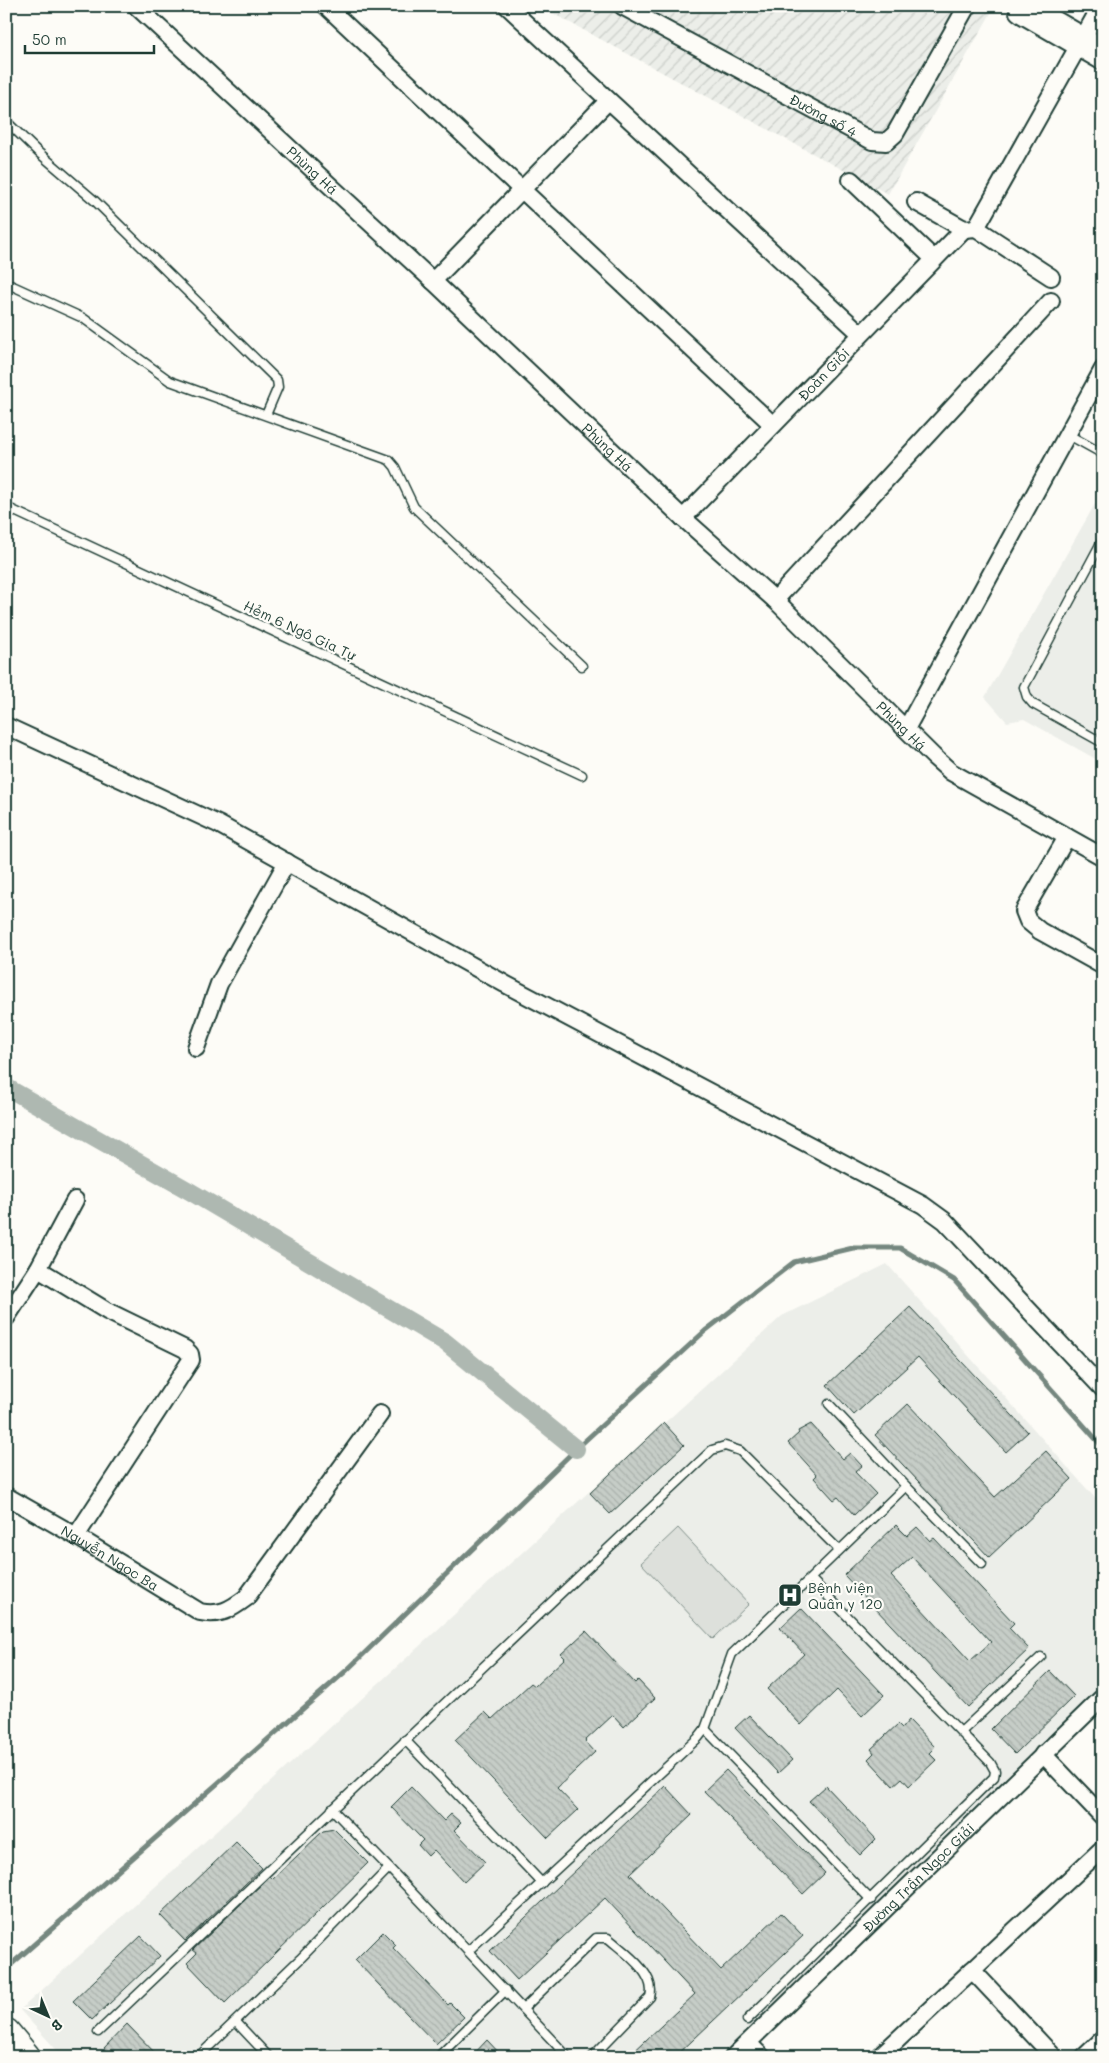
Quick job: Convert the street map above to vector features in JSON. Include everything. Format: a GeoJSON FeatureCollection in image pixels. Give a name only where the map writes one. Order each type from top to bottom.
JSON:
{"type":"FeatureCollection","features":[{"type":"Feature","properties":{"kind":"highway"},"geometry":{"type":"LineString","coordinates":[[6,2033],[26,2057]]}},
{"type":"Feature","properties":{"kind":"street","name":"Phùng Há"},"geometry":{"type":"LineString","coordinates":[[136,6],[433,281],[683,518],[775,600],[951,772],[1103,857]]}},
{"type":"Feature","properties":{"kind":"street"},"geometry":{"type":"LineString","coordinates":[[326,6],[773,424]]}},
{"type":"Feature","properties":{"kind":"street"},"geometry":{"type":"LineString","coordinates":[[507,6],[861,334]]}},
{"type":"Feature","properties":{"kind":"street","name":"Đường số 4"},"geometry":{"type":"LineString","coordinates":[[622,6],[872,141],[886,142],[895,134],[967,6]]}},
{"type":"Feature","properties":{"kind":"street"},"geometry":{"type":"LineString","coordinates":[[1019,6],[1018,12],[1022,16],[1081,42],[1103,47]]}},
{"type":"Feature","properties":{"kind":"street"},"geometry":{"type":"LineString","coordinates":[[1032,6],[1081,42],[1103,62]]}},
{"type":"Feature","properties":{"kind":"street","name":"Đoàn Giỏi"},"geometry":{"type":"LineString","coordinates":[[683,518],[934,259],[970,229],[1102,6]]}},
{"type":"Feature","properties":{"kind":"street"},"geometry":{"type":"LineString","coordinates":[[433,281],[608,101]]}},
{"type":"Feature","properties":{"kind":"street"},"geometry":{"type":"LineString","coordinates":[[851,180],[934,259]]}},
{"type":"Feature","properties":{"kind":"street"},"geometry":{"type":"LineString","coordinates":[[916,202],[970,229],[1051,277]]}},
{"type":"Feature","properties":{"kind":"street"},"geometry":{"type":"LineString","coordinates":[[775,600],[1051,301]]}},
{"type":"Feature","properties":{"kind":"street"},"geometry":{"type":"LineString","coordinates":[[906,729],[1103,369]]}},
{"type":"Feature","properties":{"kind":"street"},"geometry":{"type":"LineString","coordinates":[[6,726],[181,805],[283,869],[929,1208],[944,1221],[1103,1389]]}},
{"type":"Feature","properties":{"kind":"street"},"geometry":{"type":"LineString","coordinates":[[1066,837],[1024,911],[1028,922],[1040,931],[1103,966]]}},
{"type":"Feature","properties":{"kind":"street"},"geometry":{"type":"LineString","coordinates":[[240,963],[280,893],[283,869]]}},
{"type":"Feature","properties":{"kind":"street"},"geometry":{"type":"LineString","coordinates":[[196,1048],[216,991],[283,869]]}},
{"type":"Feature","properties":{"kind":"street"},"geometry":{"type":"LineString","coordinates":[[6,1318],[38,1269],[75,1200]]}},
{"type":"Feature","properties":{"kind":"street"},"geometry":{"type":"LineString","coordinates":[[38,1269],[107,1311],[185,1349],[190,1354],[190,1360],[76,1536]]}},
{"type":"Feature","properties":{"kind":"street","name":"Nguyễn Ngọc Ba"},"geometry":{"type":"LineString","coordinates":[[6,1496],[76,1536],[200,1612],[215,1615],[231,1609],[246,1598],[380,1414]]}},
{"type":"Feature","properties":{"kind":"street","name":"Đường Trần Ngọc Giải"},"geometry":{"type":"LineString","coordinates":[[733,2057],[1103,1697]]}},
{"type":"Feature","properties":{"kind":"street"},"geometry":{"type":"LineString","coordinates":[[1043,1754],[1103,1817]]}},
{"type":"Feature","properties":{"kind":"street"},"geometry":{"type":"LineString","coordinates":[[879,2057],[1103,1848]]}},
{"type":"Feature","properties":{"kind":"street"},"geometry":{"type":"LineString","coordinates":[[972,1970],[1054,2057]]}},
{"type":"Feature","properties":{"kind":"street"},"geometry":{"type":"LineString","coordinates":[[1084,2057],[1103,2039]]}},
{"type":"Feature","properties":{"kind":"street"},"geometry":{"type":"LineString","coordinates":[[748,2043],[762,2057]]}},
{"type":"Feature","properties":{"kind":"lane"},"geometry":{"type":"LineString","coordinates":[[6,121],[38,152],[95,201],[277,380],[278,387],[266,415]]}},
{"type":"Feature","properties":{"kind":"lane"},"geometry":{"type":"LineString","coordinates":[[6,283],[83,318],[170,381],[389,460],[395,467],[414,507],[582,666]]}},
{"type":"Feature","properties":{"kind":"lane"},"geometry":{"type":"LineString","coordinates":[[1067,434],[1103,454]]}},
{"type":"Feature","properties":{"kind":"lane","name":"Hẻm 6 Ngô Gia Tự"},"geometry":{"type":"LineString","coordinates":[[6,507],[582,775]]}},
{"type":"Feature","properties":{"kind":"lane"},"geometry":{"type":"LineString","coordinates":[[1103,539],[1024,687],[1027,697],[1033,704],[1103,743]]}},
{"type":"Feature","properties":{"kind":"lane"},"geometry":{"type":"LineString","coordinates":[[829,1404],[982,1564]]}},
{"type":"Feature","properties":{"kind":"lane"},"geometry":{"type":"LineString","coordinates":[[98,2032],[712,1450],[725,1446],[740,1451],[839,1550]]}},
{"type":"Feature","properties":{"kind":"lane"},"geometry":{"type":"LineString","coordinates":[[468,1951],[698,1738],[706,1728],[732,1654],[812,1580],[839,1550],[906,1486]]}},
{"type":"Feature","properties":{"kind":"lane"},"geometry":{"type":"LineString","coordinates":[[747,2020],[994,1777],[995,1771],[990,1762],[812,1580]]}},
{"type":"Feature","properties":{"kind":"lane"},"geometry":{"type":"LineString","coordinates":[[961,1732],[1041,1657]]}},
{"type":"Feature","properties":{"kind":"lane"},"geometry":{"type":"LineString","coordinates":[[706,1728],[871,1900]]}},
{"type":"Feature","properties":{"kind":"lane"},"geometry":{"type":"LineString","coordinates":[[405,1740],[542,1882]]}},
{"type":"Feature","properties":{"kind":"lane"},"geometry":{"type":"LineString","coordinates":[[332,1809],[568,2057]]}},
{"type":"Feature","properties":{"kind":"lane"},"geometry":{"type":"LineString","coordinates":[[198,2057],[236,2022],[390,1868]]}},
{"type":"Feature","properties":{"kind":"lane"},"geometry":{"type":"LineString","coordinates":[[523,2009],[596,1938],[608,1938],[649,1978],[653,1988],[650,1997],[592,2057]]}},
{"type":"Feature","properties":{"kind":"lane"},"geometry":{"type":"LineString","coordinates":[[438,2057],[506,1990]]}},
{"type":"Feature","properties":{"kind":"lane"},"geometry":{"type":"LineString","coordinates":[[236,2022],[270,2057]]}},
{"type":"Feature","properties":{"kind":"shaded area"},"geometry":{"type":"Polygon","coordinates":[[[539,6],[995,6],[888,194],[539,6]]]}},
{"type":"Feature","properties":{"kind":"shaded area"},"geometry":{"type":"Polygon","coordinates":[[[1103,490],[1103,763],[1024,719],[1007,722],[985,697],[1103,490]]]}},
{"type":"Feature","properties":{"kind":"shaded area","name":"Bệnh viện Quân y 120"},"geometry":{"type":"Polygon","coordinates":[[[887,1264],[1103,1507],[1103,1683],[719,2057],[63,2057],[20,2010],[782,1316],[887,1264]]]}},
{"type":"Feature","properties":{"kind":"shaded area"},"geometry":{"type":"Polygon","coordinates":[[[678,1528],[749,1604],[713,1639],[641,1563],[678,1528]]]}},
{"type":"Feature","properties":{"kind":"building"},"geometry":{"type":"Polygon","coordinates":[[[910,1307],[1028,1432],[1006,1452],[918,1357],[854,1415],[827,1385],[910,1307]]]}},
{"type":"Feature","properties":{"kind":"building"},"geometry":{"type":"Polygon","coordinates":[[[908,1404],[995,1497],[1046,1451],[1072,1479],[989,1557],[875,1435],[908,1404]]]}},
{"type":"Feature","properties":{"kind":"building"},"geometry":{"type":"Polygon","coordinates":[[[664,1423],[684,1445],[610,1514],[590,1493],[664,1423]]]}},
{"type":"Feature","properties":{"kind":"building"},"geometry":{"type":"Polygon","coordinates":[[[811,1424],[843,1459],[850,1453],[862,1466],[855,1472],[876,1494],[854,1515],[838,1497],[834,1500],[814,1478],[817,1475],[788,1443],[799,1433],[798,1431],[811,1424]]]}},
{"type":"Feature","properties":{"kind":"building"},"geometry":{"type":"Polygon","coordinates":[[[896,1525],[907,1536],[917,1527],[930,1541],[934,1538],[1014,1623],[1009,1628],[1029,1649],[968,1707],[844,1575],[896,1525]],[[912,1557],[891,1576],[970,1661],[991,1642],[912,1557]]]}},
{"type":"Feature","properties":{"kind":"building"},"geometry":{"type":"Polygon","coordinates":[[[801,1608],[884,1695],[862,1716],[837,1690],[801,1725],[767,1689],[804,1654],[780,1628],[801,1608]]]}},
{"type":"Feature","properties":{"kind":"building"},"geometry":{"type":"Polygon","coordinates":[[[586,1631],[635,1683],[638,1680],[655,1698],[624,1727],[613,1715],[585,1741],[595,1752],[557,1788],[578,1810],[548,1838],[455,1740],[485,1712],[492,1719],[531,1683],[535,1686],[565,1658],[561,1654],[586,1631]]]}},
{"type":"Feature","properties":{"kind":"building"},"geometry":{"type":"Polygon","coordinates":[[[1050,1671],[1074,1696],[1015,1754],[991,1729],[1050,1671]]]}},
{"type":"Feature","properties":{"kind":"building"},"geometry":{"type":"Polygon","coordinates":[[[749,1715],[792,1760],[778,1773],[735,1728],[749,1715]]]}},
{"type":"Feature","properties":{"kind":"building"},"geometry":{"type":"Polygon","coordinates":[[[909,1720],[935,1747],[929,1753],[936,1760],[909,1786],[902,1778],[893,1786],[868,1759],[874,1753],[871,1749],[898,1724],[902,1728],[909,1720]]]}},
{"type":"Feature","properties":{"kind":"building"},"geometry":{"type":"Polygon","coordinates":[[[726,1770],[825,1873],[803,1894],[704,1791],[726,1770]]]}},
{"type":"Feature","properties":{"kind":"building"},"geometry":{"type":"Polygon","coordinates":[[[665,1786],[692,1815],[630,1874],[721,1970],[781,1913],[803,1936],[675,2057],[628,2057],[695,1994],[605,1898],[517,1980],[490,1951],[665,1786]]]}},
{"type":"Feature","properties":{"kind":"building"},"geometry":{"type":"Polygon","coordinates":[[[826,1786],[876,1839],[860,1855],[809,1801],[826,1786]]]}},
{"type":"Feature","properties":{"kind":"building"},"geometry":{"type":"Polygon","coordinates":[[[411,1787],[444,1821],[451,1814],[461,1823],[454,1830],[485,1862],[464,1882],[434,1850],[428,1856],[418,1845],[423,1840],[391,1807],[411,1787]]]}},
{"type":"Feature","properties":{"kind":"building"},"geometry":{"type":"Polygon","coordinates":[[[334,1829],[368,1863],[225,2003],[187,1963],[197,1953],[193,1950],[270,1876],[273,1879],[323,1831],[334,1829]]]}},
{"type":"Feature","properties":{"kind":"building"},"geometry":{"type":"Polygon","coordinates":[[[236,1842],[262,1868],[185,1941],[160,1915],[236,1842]]]}},
{"type":"Feature","properties":{"kind":"building"},"geometry":{"type":"Polygon","coordinates":[[[383,1932],[396,1945],[393,1948],[448,2005],[450,2003],[464,2017],[436,2044],[355,1960],[383,1932]]]}},
{"type":"Feature","properties":{"kind":"building"},"geometry":{"type":"Polygon","coordinates":[[[141,1936],[160,1956],[92,2020],[73,2001],[141,1936]]]}},
{"type":"Feature","properties":{"kind":"building"},"geometry":{"type":"Polygon","coordinates":[[[127,2024],[159,2057],[113,2057],[104,2048],[127,2024]]]}},
{"type":"Feature","properties":{"kind":"building"},"geometry":{"type":"Polygon","coordinates":[[[487,2040],[503,2057],[471,2057],[487,2040]]]}},
{"type":"Feature","properties":{"kind":"waterway"},"geometry":{"type":"LineString","coordinates":[[6,1087],[191,1192],[445,1342],[576,1449]]}},
{"type":"Feature","properties":{"kind":"waterway"},"geometry":{"type":"LineString","coordinates":[[6,1969],[347,1670],[576,1449],[705,1331],[794,1262],[853,1248],[900,1248],[954,1280],[1103,1447]]}},
{"type":"Feature","properties":{"kind":"place","name":"Bệnh viện Quân y 120"},"geometry":{"type":"Point","coordinates":[790,1595]}}]}
